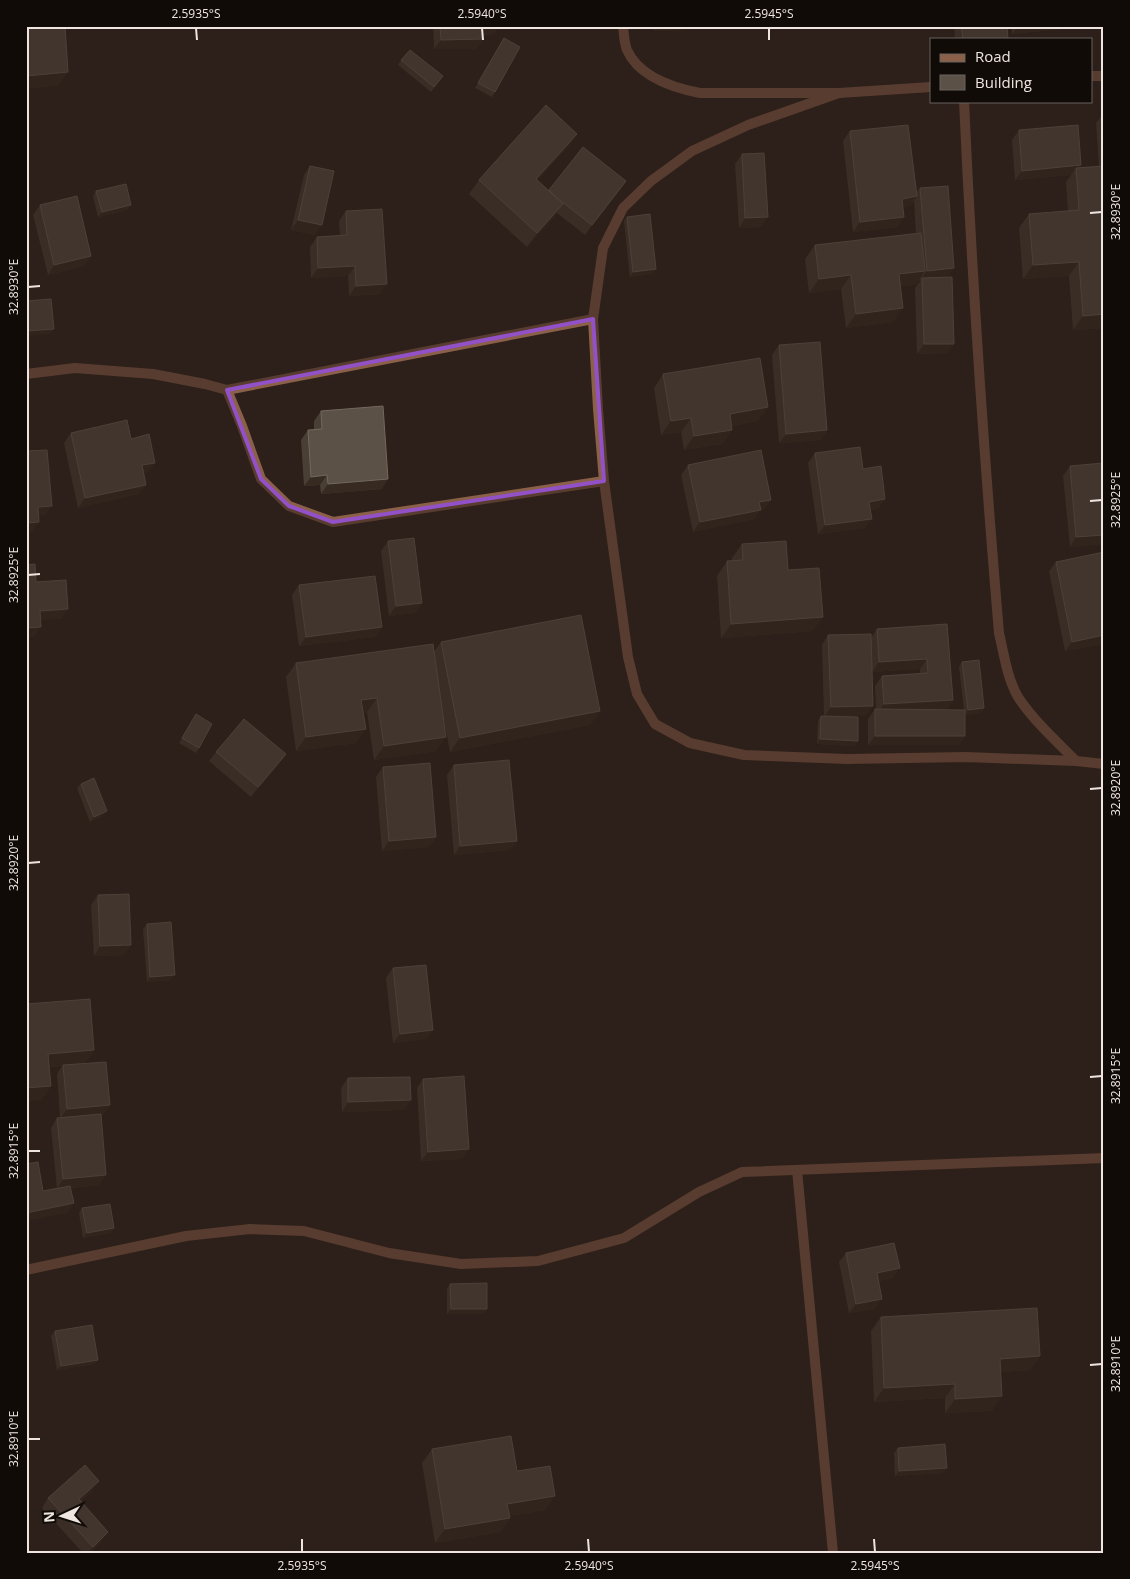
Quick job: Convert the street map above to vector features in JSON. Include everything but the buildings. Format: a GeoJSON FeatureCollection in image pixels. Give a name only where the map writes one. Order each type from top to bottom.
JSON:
{"type":"FeatureCollection","features":[{"type":"Feature","properties":{"kind":"street"},"geometry":{"type":"LineString","coordinates":[[623,26],[628,50],[634,61],[646,72],[689,91],[700,93],[839,93],[930,87]]}},
{"type":"Feature","properties":{"kind":"street"},"geometry":{"type":"LineString","coordinates":[[839,93],[748,125],[692,151],[651,181],[623,208],[603,248],[593,319],[604,482],[628,657],[636,694],[655,724],[690,743],[744,754],[847,759],[966,757],[1076,761],[1104,764]]}},
{"type":"Feature","properties":{"kind":"street"},"geometry":{"type":"LineString","coordinates":[[964,102],[971,256],[981,408],[999,633],[1006,669],[1018,696],[1038,722],[1076,761]]}},
{"type":"Feature","properties":{"kind":"street"},"geometry":{"type":"LineString","coordinates":[[26,374],[75,368],[143,373],[205,384],[227,390],[593,319]]}},
{"type":"Feature","properties":{"kind":"street"},"geometry":{"type":"LineString","coordinates":[[227,390],[261,479],[290,506],[333,522],[604,482]]}},
{"type":"Feature","properties":{"kind":"street"},"geometry":{"type":"LineString","coordinates":[[26,1270],[186,1236],[250,1229],[304,1230],[389,1253],[461,1264],[538,1261],[624,1238],[699,1192],[742,1172],[1104,1158]]}},
{"type":"Feature","properties":{"kind":"street"},"geometry":{"type":"LineString","coordinates":[[797,1170],[833,1553]]}},
{"type":"Feature","properties":{"kind":"highlighted area"},"geometry":{"type":"Polygon","coordinates":[[[593,319],[604,481],[333,522],[289,506],[261,479],[227,390],[593,319]]]}}]}
